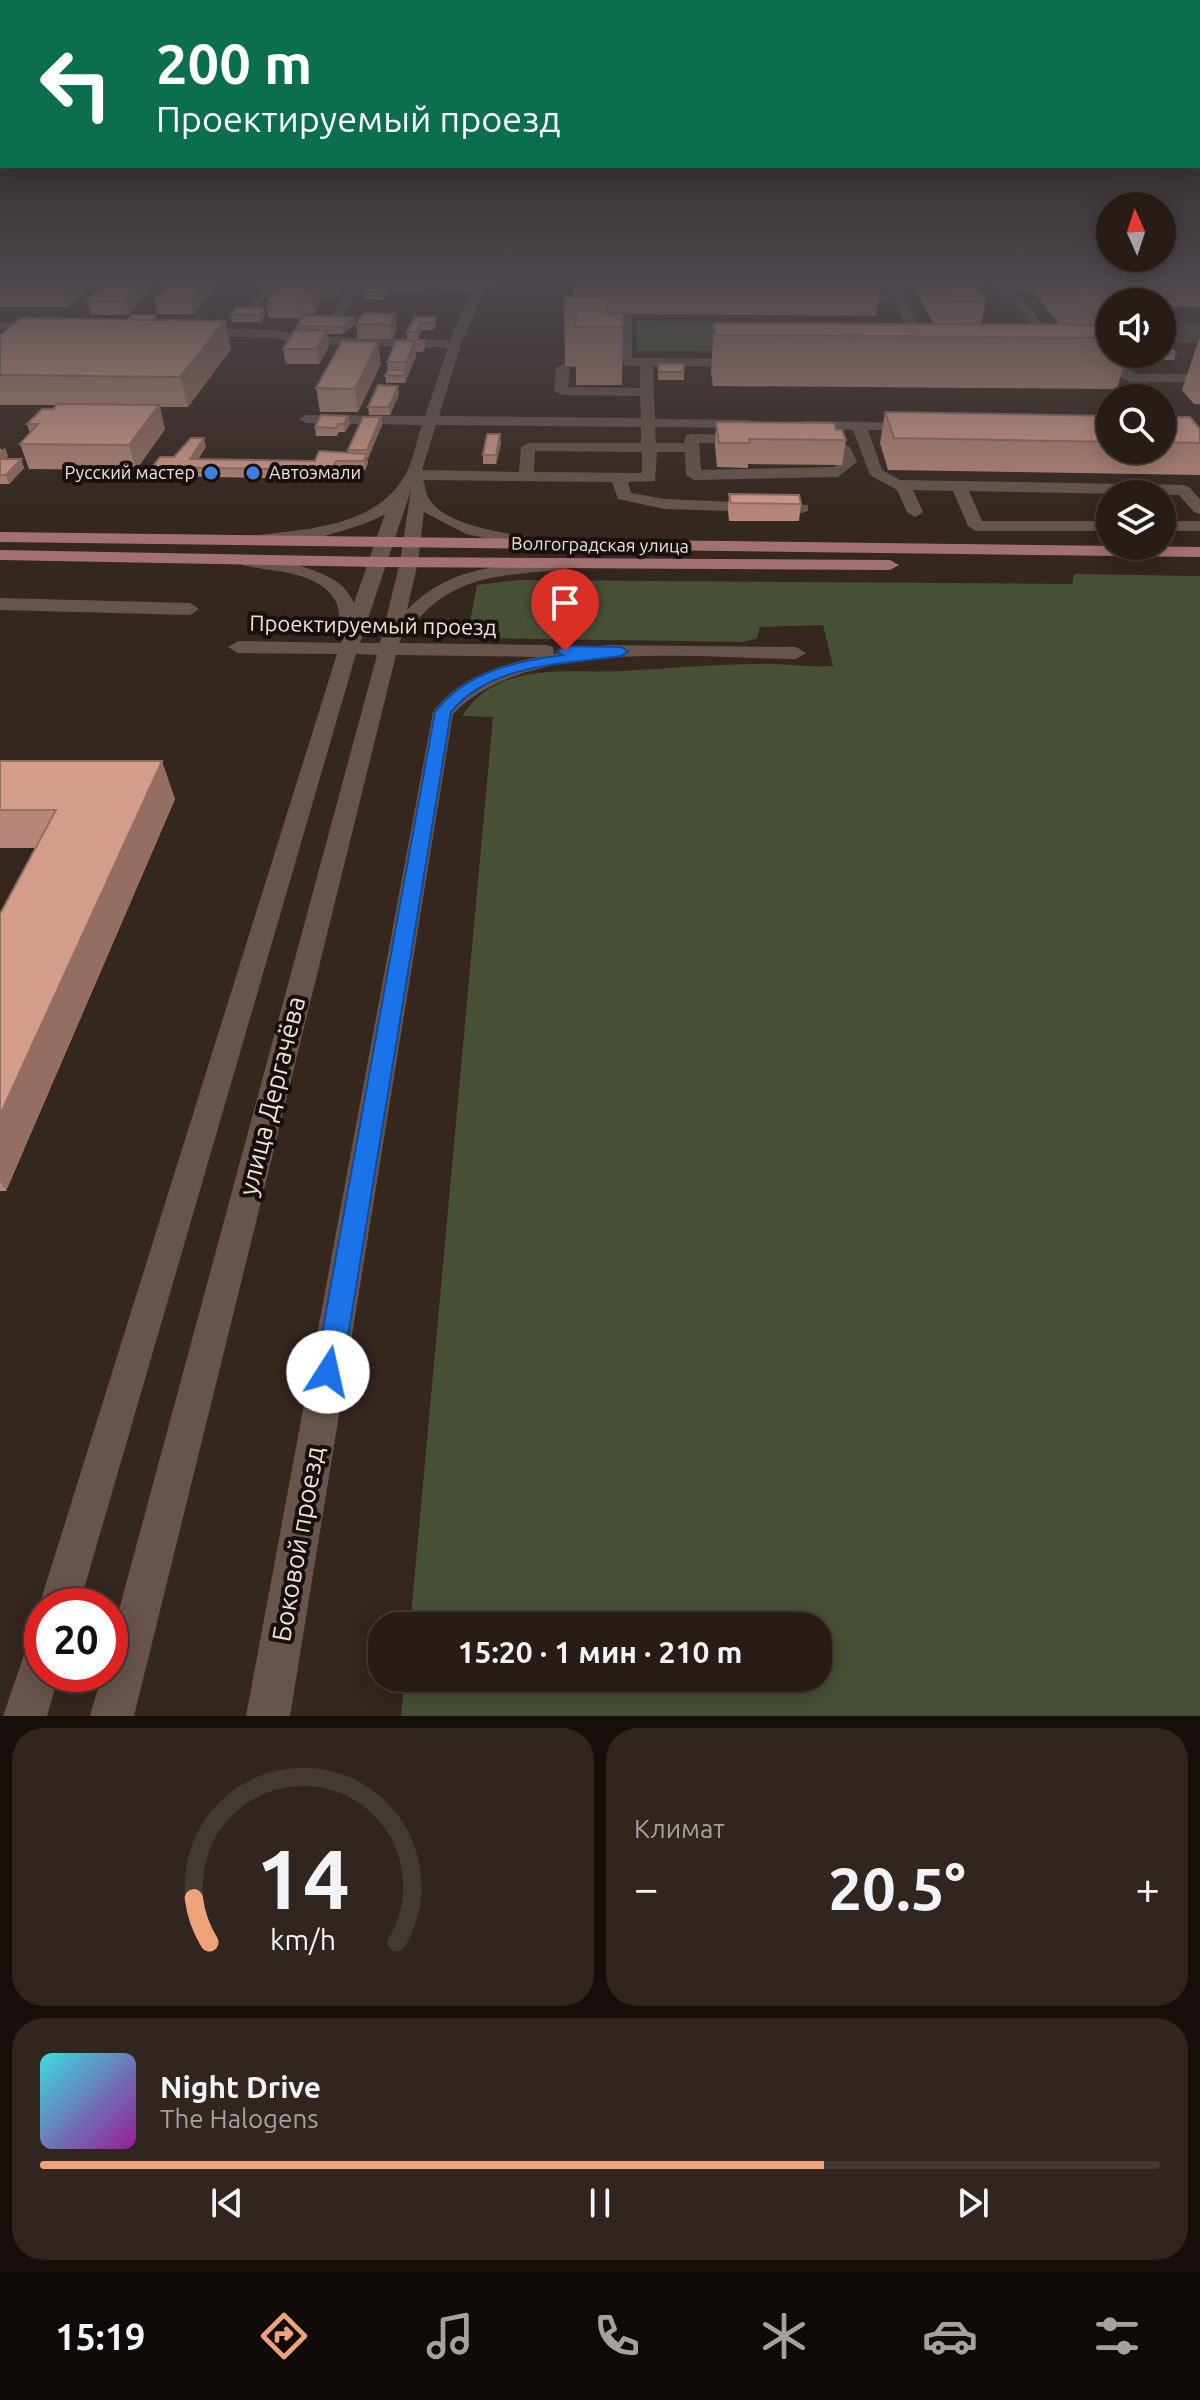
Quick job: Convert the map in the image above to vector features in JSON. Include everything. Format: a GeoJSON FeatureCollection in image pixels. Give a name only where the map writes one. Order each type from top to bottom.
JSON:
{"type":"FeatureCollection","features":[{"type":"Feature","properties":{"kind":"main road","name":"Волгоградская улица"},"geometry":{"type":"LineString","coordinates":[[0,537],[384,543],[410,553],[570,563],[1200,567]]}},
{"type":"Feature","properties":{"kind":"main road","name":"Волгоградская улица"},"geometry":{"type":"LineString","coordinates":[[0,555],[379,562],[410,553],[537,544],[1200,552]]}},
{"type":"Feature","properties":{"kind":"street"},"geometry":{"type":"LineString","coordinates":[[248,541],[352,525],[378,514],[399,496],[413,475],[451,358]]}},
{"type":"Feature","properties":{"kind":"street"},"geometry":{"type":"LineString","coordinates":[[626,358],[626,362],[757,363]]}},
{"type":"Feature","properties":{"kind":"street"},"geometry":{"type":"LineString","coordinates":[[916,364],[932,364],[929,358]]}},
{"type":"Feature","properties":{"kind":"street"},"geometry":{"type":"LineString","coordinates":[[413,475],[650,478],[646,362]]}},
{"type":"Feature","properties":{"kind":"street"},"geometry":{"type":"LineString","coordinates":[[1078,366],[1121,370],[1141,384]]}},
{"type":"Feature","properties":{"kind":"street"},"geometry":{"type":"LineString","coordinates":[[563,368],[561,391],[647,392]]}},
{"type":"Feature","properties":{"kind":"street"},"geometry":{"type":"LineString","coordinates":[[1136,378],[1200,378]]}},
{"type":"Feature","properties":{"kind":"street"},"geometry":{"type":"LineString","coordinates":[[306,419],[938,426]]}},
{"type":"Feature","properties":{"kind":"street"},"geometry":{"type":"LineString","coordinates":[[859,426],[875,472],[903,485],[959,486],[1023,506],[1078,507],[1096,501]]}},
{"type":"Feature","properties":{"kind":"street"},"geometry":{"type":"LineString","coordinates":[[691,438],[830,440],[845,450],[849,462],[838,472],[694,475],[691,448],[691,438]]}},
{"type":"Feature","properties":{"kind":"street"},"geometry":{"type":"LineString","coordinates":[[526,477],[528,447],[691,448]]}},
{"type":"Feature","properties":{"kind":"street","name":"улица Дергачёва"},"geometry":{"type":"LineString","coordinates":[[112,1716],[389,644],[410,553],[419,488],[413,475]]}},
{"type":"Feature","properties":{"kind":"street"},"geometry":{"type":"LineString","coordinates":[[619,478],[624,496],[665,504],[802,508]]}},
{"type":"Feature","properties":{"kind":"street"},"geometry":{"type":"LineString","coordinates":[[903,485],[915,512]]}},
{"type":"Feature","properties":{"kind":"street"},"geometry":{"type":"LineString","coordinates":[[959,486],[976,526],[1023,506],[1078,507],[1096,518]]}},
{"type":"Feature","properties":{"kind":"street"},"geometry":{"type":"LineString","coordinates":[[1176,490],[1183,490],[1200,509]]}},
{"type":"Feature","properties":{"kind":"street"},"geometry":{"type":"LineString","coordinates":[[64,1588],[350,645],[399,496]]}},
{"type":"Feature","properties":{"kind":"street"},"geometry":{"type":"LineString","coordinates":[[418,496],[434,514],[451,523],[537,544]]}},
{"type":"Feature","properties":{"kind":"street"},"geometry":{"type":"LineString","coordinates":[[1176,526],[1200,526]]}},
{"type":"Feature","properties":{"kind":"street"},"geometry":{"type":"LineString","coordinates":[[230,559],[294,569],[332,587],[344,599],[350,645]]}},
{"type":"Feature","properties":{"kind":"street"},"geometry":{"type":"LineString","coordinates":[[389,644],[425,602],[453,583],[570,563]]}},
{"type":"Feature","properties":{"kind":"street"},"geometry":{"type":"LineString","coordinates":[[0,604],[190,609]]}},
{"type":"Feature","properties":{"kind":"street","name":"Проектируемый проезд"},"geometry":{"type":"LineString","coordinates":[[238,647],[389,644],[796,653]]}},
{"type":"Feature","properties":{"kind":"street","name":"Боковой проезд"},"geometry":{"type":"LineString","coordinates":[[268,1716],[443,712],[453,699],[485,677],[541,662],[621,651]]}},
{"type":"Feature","properties":{"kind":"street"},"geometry":{"type":"LineString","coordinates":[[25,1716],[32,1692]]}},
{"type":"Feature","properties":{"kind":"green space"},"geometry":{"type":"Polygon","coordinates":[[[1074,574],[1200,576],[1200,1716],[401,1716],[404,1692],[832,1692],[832,1612],[411,1612],[493,717],[462,716],[477,698],[495,685],[536,673],[743,664],[833,666],[823,625],[760,627],[757,638],[743,642],[467,638],[477,585],[519,580],[1072,584],[1074,574]]]}},
{"type":"Feature","properties":{"kind":"building"},"geometry":{"type":"Polygon","coordinates":[[[0,358],[195,358],[180,377],[0,375],[0,358]]]}},
{"type":"Feature","properties":{"kind":"building"},"geometry":{"type":"Polygon","coordinates":[[[333,358],[370,358],[355,389],[316,388],[333,358]]]}},
{"type":"Feature","properties":{"kind":"building"},"geometry":{"type":"Polygon","coordinates":[[[389,358],[408,358],[406,362],[387,362],[389,358]]]}},
{"type":"Feature","properties":{"kind":"building"},"geometry":{"type":"Polygon","coordinates":[[[658,364],[684,364],[684,372],[659,372],[658,364]]]}},
{"type":"Feature","properties":{"kind":"building"},"geometry":{"type":"Polygon","coordinates":[[[388,370],[406,370],[404,376],[385,375],[388,370]]]}},
{"type":"Feature","properties":{"kind":"building"},"geometry":{"type":"Polygon","coordinates":[[[378,385],[398,386],[389,407],[368,407],[378,385]]]}},
{"type":"Feature","properties":{"kind":"building"},"geometry":{"type":"Polygon","coordinates":[[[57,404],[159,405],[129,445],[20,444],[38,424],[27,424],[42,409],[53,409],[57,404]]]}},
{"type":"Feature","properties":{"kind":"building"},"geometry":{"type":"Polygon","coordinates":[[[885,412],[1096,416],[1096,442],[894,438],[885,412]]]}},
{"type":"Feature","properties":{"kind":"building"},"geometry":{"type":"Polygon","coordinates":[[[321,415],[348,416],[344,424],[338,424],[336,428],[315,427],[321,415]]]}},
{"type":"Feature","properties":{"kind":"building"},"geometry":{"type":"Polygon","coordinates":[[[363,417],[381,417],[367,450],[348,450],[363,417]]]}},
{"type":"Feature","properties":{"kind":"building"},"geometry":{"type":"Polygon","coordinates":[[[1176,417],[1190,417],[1200,429],[1200,443],[1176,442],[1176,417]]]}},
{"type":"Feature","properties":{"kind":"building"},"geometry":{"type":"Polygon","coordinates":[[[716,422],[834,423],[836,430],[842,430],[846,440],[749,439],[750,443],[719,443],[716,422]]]}},
{"type":"Feature","properties":{"kind":"building"},"geometry":{"type":"Polygon","coordinates":[[[487,434],[500,434],[496,455],[483,455],[487,434]]]}},
{"type":"Feature","properties":{"kind":"building"},"geometry":{"type":"Polygon","coordinates":[[[191,438],[204,438],[190,459],[315,461],[319,451],[366,454],[364,461],[336,461],[331,470],[152,467],[160,457],[174,457],[191,438]]]}},
{"type":"Feature","properties":{"kind":"building"},"geometry":{"type":"Polygon","coordinates":[[[0,459],[21,459],[6,475],[0,475],[0,459]]]}},
{"type":"Feature","properties":{"kind":"building"},"geometry":{"type":"Polygon","coordinates":[[[729,494],[799,495],[801,504],[731,503],[729,494]]]}},
{"type":"Feature","properties":{"kind":"building"},"geometry":{"type":"Polygon","coordinates":[[[0,761],[162,761],[0,1115],[0,914],[56,810],[0,810],[0,761]]]}},
{"type":"Feature","properties":{"kind":"place","name":"Русский мастер"},"geometry":{"type":"Point","coordinates":[211,473]}},
{"type":"Feature","properties":{"kind":"place","name":"Автоэмали"},"geometry":{"type":"Point","coordinates":[253,473]}},
{"type":"Feature","properties":{"kind":"route"},"geometry":{"type":"LineString","coordinates":[[328,1372],[443,712],[453,699],[485,677],[541,662],[621,651],[565,651]]}}]}
